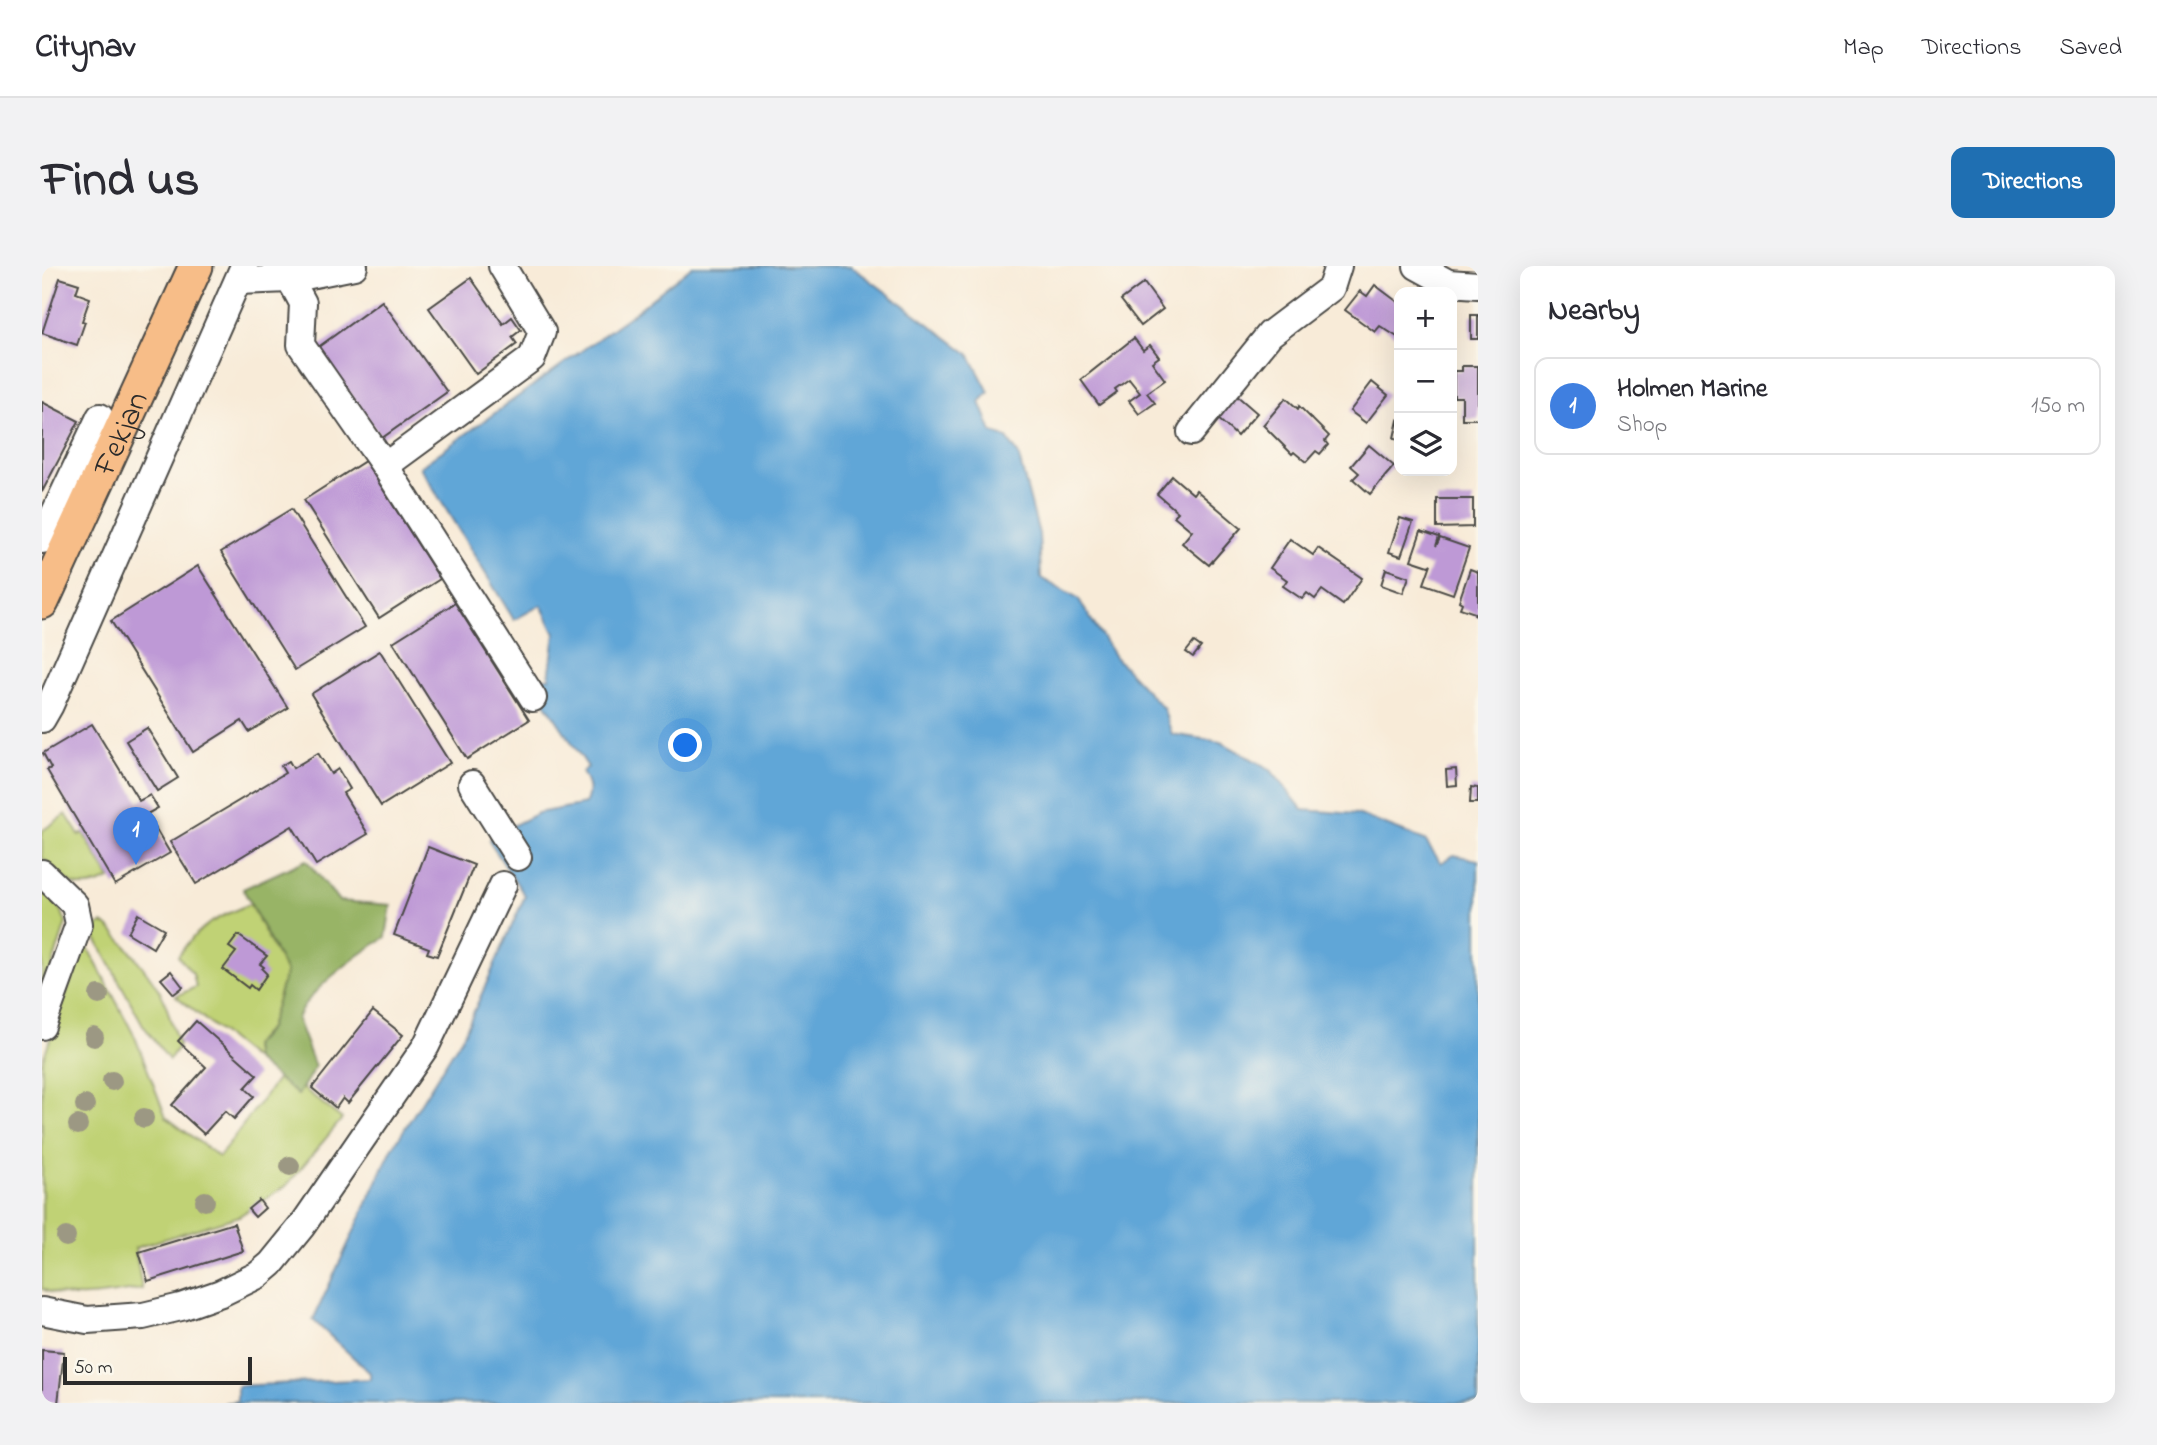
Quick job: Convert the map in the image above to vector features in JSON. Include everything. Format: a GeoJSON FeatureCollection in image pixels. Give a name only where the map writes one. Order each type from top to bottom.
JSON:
{"type":"FeatureCollection","features":[{"type":"Feature","properties":{"kind":"main road","name":"Fekjan"},"geometry":{"type":"LineString","coordinates":[[42,602],[196,266]]}},
{"type":"Feature","properties":{"kind":"street"},"geometry":{"type":"LineString","coordinates":[[42,719],[241,273],[290,279],[354,266]]}},
{"type":"Feature","properties":{"kind":"street"},"geometry":{"type":"LineString","coordinates":[[385,466],[532,358],[542,331],[502,266]]}},
{"type":"Feature","properties":{"kind":"street"},"geometry":{"type":"LineString","coordinates":[[1191,432],[1270,334],[1331,288],[1338,266]]}},
{"type":"Feature","properties":{"kind":"street"},"geometry":{"type":"LineString","coordinates":[[1417,266],[1448,283],[1478,285]]}},
{"type":"Feature","properties":{"kind":"street"},"geometry":{"type":"LineString","coordinates":[[290,279],[303,303],[301,345],[385,466],[533,698]]}},
{"type":"Feature","properties":{"kind":"street"},"geometry":{"type":"LineString","coordinates":[[42,540],[100,417]]}},
{"type":"Feature","properties":{"kind":"street"},"geometry":{"type":"LineString","coordinates":[[472,784],[518,857]]}},
{"type":"Feature","properties":{"kind":"street"},"geometry":{"type":"LineString","coordinates":[[42,873],[75,905],[79,923],[42,1026]]}},
{"type":"Feature","properties":{"kind":"street"},"geometry":{"type":"LineString","coordinates":[[42,1311],[87,1320],[143,1316],[222,1293],[258,1275],[271,1264],[302,1226],[426,1046],[503,885]]}},
{"type":"Feature","properties":{"kind":"green space"},"geometry":{"type":"Polygon","coordinates":[[[66,814],[79,835],[83,833],[110,879],[87,886],[72,884],[42,857],[42,831],[66,814]]]}},
{"type":"Feature","properties":{"kind":"green space"},"geometry":{"type":"Polygon","coordinates":[[[306,860],[339,901],[391,905],[386,937],[348,963],[323,985],[297,1019],[315,1067],[298,1095],[255,1060],[253,1046],[269,1028],[286,972],[243,889],[306,860]]]}},
{"type":"Feature","properties":{"kind":"green space"},"geometry":{"type":"Polygon","coordinates":[[[42,889],[61,909],[66,923],[42,997],[42,889]]]}},
{"type":"Feature","properties":{"kind":"green space"},"geometry":{"type":"Polygon","coordinates":[[[250,904],[286,972],[269,1028],[253,1046],[255,1060],[176,996],[196,987],[193,974],[178,956],[186,945],[210,923],[250,904]]]}},
{"type":"Feature","properties":{"kind":"green space"},"geometry":{"type":"Polygon","coordinates":[[[103,923],[118,936],[137,960],[165,1002],[179,1045],[169,1060],[143,1025],[94,935],[98,925],[103,923]]]}},
{"type":"Feature","properties":{"kind":"green space"},"geometry":{"type":"Polygon","coordinates":[[[83,946],[87,946],[135,1037],[166,1117],[219,1157],[279,1077],[298,1094],[303,1088],[342,1119],[287,1185],[239,1216],[135,1248],[142,1289],[79,1296],[42,1289],[42,1062],[83,946]]]}},
{"type":"Feature","properties":{"kind":"water"},"geometry":{"type":"Polygon","coordinates":[[[692,266],[851,266],[969,354],[989,392],[980,402],[992,432],[1007,438],[1018,454],[1039,534],[1041,578],[1078,599],[1115,657],[1163,708],[1172,734],[1221,742],[1270,769],[1303,810],[1357,814],[1425,840],[1441,863],[1454,855],[1478,860],[1478,1403],[224,1403],[237,1401],[237,1386],[370,1379],[370,1373],[313,1320],[392,1149],[464,1034],[525,896],[489,841],[492,836],[538,813],[585,804],[589,792],[582,772],[588,767],[540,695],[543,678],[549,678],[555,634],[541,605],[514,620],[420,467],[634,313],[692,266]]]}},
{"type":"Feature","properties":{"kind":"building"},"geometry":{"type":"Polygon","coordinates":[[[60,278],[79,284],[76,293],[90,298],[77,345],[42,333],[60,278]]]}},
{"type":"Feature","properties":{"kind":"building"},"geometry":{"type":"Polygon","coordinates":[[[471,278],[503,324],[512,317],[521,330],[512,337],[517,344],[476,374],[429,308],[471,278]]]}},
{"type":"Feature","properties":{"kind":"building"},"geometry":{"type":"Polygon","coordinates":[[[1144,283],[1163,309],[1141,326],[1121,300],[1144,283]]]}},
{"type":"Feature","properties":{"kind":"building"},"geometry":{"type":"Polygon","coordinates":[[[1375,285],[1394,299],[1394,335],[1380,326],[1375,332],[1345,310],[1360,291],[1367,296],[1375,285]]]}},
{"type":"Feature","properties":{"kind":"building"},"geometry":{"type":"Polygon","coordinates":[[[382,301],[447,392],[382,438],[317,348],[382,301]]]}},
{"type":"Feature","properties":{"kind":"building"},"geometry":{"type":"Polygon","coordinates":[[[1471,315],[1478,315],[1478,339],[1471,339],[1471,315]]]}},
{"type":"Feature","properties":{"kind":"building"},"geometry":{"type":"Polygon","coordinates":[[[1134,338],[1143,350],[1150,345],[1159,357],[1152,362],[1165,380],[1147,393],[1155,403],[1139,414],[1129,401],[1140,393],[1129,379],[1099,405],[1081,380],[1134,338]]]}},
{"type":"Feature","properties":{"kind":"building"},"geometry":{"type":"Polygon","coordinates":[[[1462,366],[1478,366],[1478,419],[1462,419],[1462,397],[1457,397],[1457,371],[1462,371],[1462,366]]]}},
{"type":"Feature","properties":{"kind":"building"},"geometry":{"type":"Polygon","coordinates":[[[1372,382],[1388,395],[1366,423],[1350,411],[1372,382]]]}},
{"type":"Feature","properties":{"kind":"building"},"geometry":{"type":"Polygon","coordinates":[[[1235,394],[1257,413],[1237,436],[1215,416],[1235,394]]]}},
{"type":"Feature","properties":{"kind":"building"},"geometry":{"type":"Polygon","coordinates":[[[1286,398],[1298,409],[1299,406],[1329,436],[1325,441],[1328,445],[1320,454],[1316,451],[1306,462],[1294,452],[1292,454],[1263,425],[1286,398]]]}},
{"type":"Feature","properties":{"kind":"building"},"geometry":{"type":"Polygon","coordinates":[[[42,402],[79,421],[42,492],[42,402]]]}},
{"type":"Feature","properties":{"kind":"building"},"geometry":{"type":"Polygon","coordinates":[[[1369,445],[1394,466],[1370,494],[1353,479],[1359,473],[1351,466],[1369,445]]]}},
{"type":"Feature","properties":{"kind":"building"},"geometry":{"type":"Polygon","coordinates":[[[365,461],[440,579],[379,618],[304,500],[365,461]]]}},
{"type":"Feature","properties":{"kind":"building"},"geometry":{"type":"Polygon","coordinates":[[[1172,476],[1193,494],[1196,490],[1241,528],[1209,565],[1182,543],[1192,531],[1174,516],[1178,512],[1157,494],[1172,476]]]}},
{"type":"Feature","properties":{"kind":"building"},"geometry":{"type":"Polygon","coordinates":[[[1437,499],[1473,499],[1473,527],[1437,528],[1437,499]]]}},
{"type":"Feature","properties":{"kind":"building"},"geometry":{"type":"Polygon","coordinates":[[[291,509],[365,627],[295,670],[221,552],[291,509]]]}},
{"type":"Feature","properties":{"kind":"building"},"geometry":{"type":"Polygon","coordinates":[[[1400,518],[1413,522],[1401,556],[1389,552],[1400,518]]]}},
{"type":"Feature","properties":{"kind":"building"},"geometry":{"type":"Polygon","coordinates":[[[1421,531],[1439,537],[1436,546],[1440,538],[1469,548],[1453,594],[1424,584],[1431,564],[1429,566],[1411,560],[1421,531]]]}},
{"type":"Feature","properties":{"kind":"building"},"geometry":{"type":"Polygon","coordinates":[[[1290,539],[1313,555],[1318,548],[1362,578],[1343,605],[1322,590],[1315,599],[1307,593],[1302,599],[1283,586],[1287,580],[1270,568],[1290,539]]]}},
{"type":"Feature","properties":{"kind":"building"},"geometry":{"type":"Polygon","coordinates":[[[198,566],[288,708],[249,732],[242,721],[193,752],[111,621],[198,566]]]}},
{"type":"Feature","properties":{"kind":"building"},"geometry":{"type":"Polygon","coordinates":[[[1386,569],[1409,577],[1403,593],[1381,585],[1386,569]]]}},
{"type":"Feature","properties":{"kind":"building"},"geometry":{"type":"Polygon","coordinates":[[[1470,569],[1478,572],[1478,617],[1475,613],[1460,608],[1462,603],[1459,601],[1470,569]]]}},
{"type":"Feature","properties":{"kind":"building"},"geometry":{"type":"Polygon","coordinates":[[[455,603],[529,720],[467,759],[393,642],[455,603]]]}},
{"type":"Feature","properties":{"kind":"building"},"geometry":{"type":"Polygon","coordinates":[[[1194,642],[1201,647],[1193,657],[1186,652],[1194,642]]]}},
{"type":"Feature","properties":{"kind":"building"},"geometry":{"type":"Polygon","coordinates":[[[380,651],[450,763],[381,806],[311,694],[380,651]]]}},
{"type":"Feature","properties":{"kind":"building"},"geometry":{"type":"Polygon","coordinates":[[[92,724],[139,801],[150,795],[158,808],[147,814],[170,853],[115,885],[47,770],[51,768],[43,753],[92,724]]]}},
{"type":"Feature","properties":{"kind":"building"},"geometry":{"type":"Polygon","coordinates":[[[147,728],[178,778],[157,791],[126,741],[147,728]]]}},
{"type":"Feature","properties":{"kind":"building"},"geometry":{"type":"Polygon","coordinates":[[[318,753],[331,774],[338,769],[350,789],[343,793],[368,834],[316,865],[292,826],[196,884],[170,842],[285,773],[281,766],[289,761],[293,768],[318,753]]]}},
{"type":"Feature","properties":{"kind":"building"},"geometry":{"type":"Polygon","coordinates":[[[1456,769],[1457,785],[1447,786],[1446,770],[1456,769]]]}},
{"type":"Feature","properties":{"kind":"building"},"geometry":{"type":"Polygon","coordinates":[[[1471,787],[1478,788],[1478,803],[1470,803],[1471,787]]]}},
{"type":"Feature","properties":{"kind":"building"},"geometry":{"type":"Polygon","coordinates":[[[428,847],[474,865],[437,956],[427,953],[429,948],[394,935],[428,847]]]}},
{"type":"Feature","properties":{"kind":"building"},"geometry":{"type":"Polygon","coordinates":[[[138,914],[164,929],[153,948],[128,933],[138,914]]]}},
{"type":"Feature","properties":{"kind":"building"},"geometry":{"type":"Polygon","coordinates":[[[238,935],[267,956],[260,964],[267,974],[256,990],[250,985],[248,988],[223,969],[236,952],[229,947],[238,935]]]}},
{"type":"Feature","properties":{"kind":"building"},"geometry":{"type":"Polygon","coordinates":[[[171,971],[183,987],[174,994],[161,979],[171,971]]]}},
{"type":"Feature","properties":{"kind":"building"},"geometry":{"type":"Polygon","coordinates":[[[373,1011],[403,1035],[348,1103],[343,1098],[336,1108],[312,1088],[373,1011]]]}},
{"type":"Feature","properties":{"kind":"building"},"geometry":{"type":"Polygon","coordinates":[[[196,1021],[257,1075],[245,1088],[254,1096],[234,1119],[225,1111],[204,1134],[172,1105],[206,1067],[178,1041],[196,1021]]]}},
{"type":"Feature","properties":{"kind":"building"},"geometry":{"type":"Polygon","coordinates":[[[259,1200],[265,1208],[255,1217],[248,1209],[259,1200]]]}},
{"type":"Feature","properties":{"kind":"building"},"geometry":{"type":"Polygon","coordinates":[[[234,1223],[243,1251],[148,1281],[139,1252],[234,1223]]]}},
{"type":"Feature","properties":{"kind":"building"},"geometry":{"type":"Polygon","coordinates":[[[42,1350],[64,1352],[58,1403],[42,1402],[42,1350]]]}},
{"type":"Feature","properties":{"kind":"place","name":"Holmen Marine"},"geometry":{"type":"Point","coordinates":[136,865]}}]}
